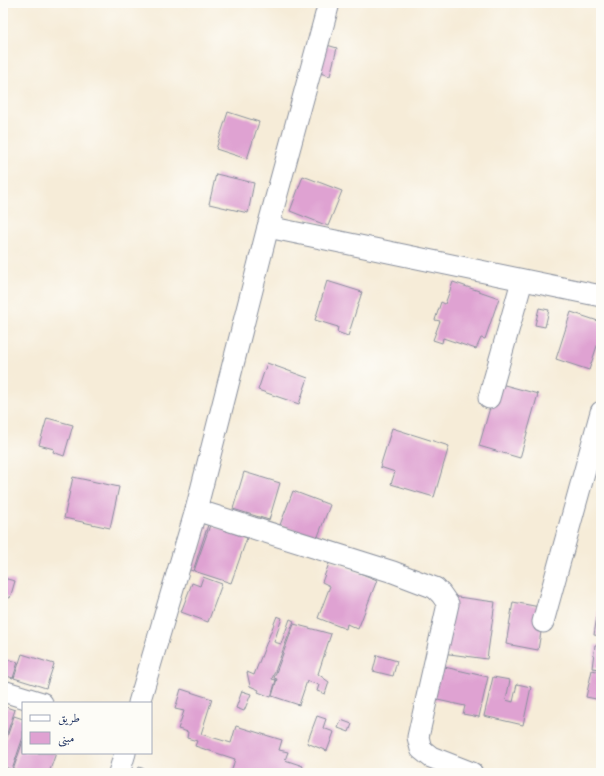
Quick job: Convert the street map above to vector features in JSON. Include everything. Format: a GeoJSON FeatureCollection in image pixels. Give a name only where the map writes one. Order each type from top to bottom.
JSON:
{"type":"FeatureCollection","features":[{"type":"Feature","properties":{"kind":"street"},"geometry":{"type":"LineString","coordinates":[[138,702],[196,510],[268,227],[329,3]]}},
{"type":"Feature","properties":{"kind":"street"},"geometry":{"type":"LineString","coordinates":[[268,227],[522,281],[601,296]]}},
{"type":"Feature","properties":{"kind":"street"},"geometry":{"type":"LineString","coordinates":[[489,398],[522,281]]}},
{"type":"Feature","properties":{"kind":"street"},"geometry":{"type":"LineString","coordinates":[[543,622],[601,412]]}},
{"type":"Feature","properties":{"kind":"street"},"geometry":{"type":"LineString","coordinates":[[196,510],[393,572],[435,588],[448,604],[418,737],[421,749],[431,757],[472,773]]}},
{"type":"Feature","properties":{"kind":"street"},"geometry":{"type":"LineString","coordinates":[[3,691],[39,702]]}},
{"type":"Feature","properties":{"kind":"street"},"geometry":{"type":"LineString","coordinates":[[119,773],[125,754]]}},
{"type":"Feature","properties":{"kind":"building"},"geometry":{"type":"Polygon","coordinates":[[[320,43],[337,48],[330,76],[313,71],[320,43]]]}},
{"type":"Feature","properties":{"kind":"building"},"geometry":{"type":"Polygon","coordinates":[[[228,112],[259,122],[247,159],[216,149],[228,112]]]}},
{"type":"Feature","properties":{"kind":"building"},"geometry":{"type":"Polygon","coordinates":[[[216,174],[254,183],[248,213],[209,204],[216,174]]]}},
{"type":"Feature","properties":{"kind":"building"},"geometry":{"type":"Polygon","coordinates":[[[303,176],[342,191],[328,226],[290,211],[303,176]]]}},
{"type":"Feature","properties":{"kind":"building"},"geometry":{"type":"Polygon","coordinates":[[[327,281],[362,292],[348,336],[337,332],[338,327],[315,320],[327,281]]]}},
{"type":"Feature","properties":{"kind":"building"},"geometry":{"type":"Polygon","coordinates":[[[453,282],[499,298],[485,339],[481,338],[476,349],[443,338],[442,343],[433,340],[440,321],[435,320],[441,302],[445,304],[453,282]]]}},
{"type":"Feature","properties":{"kind":"building"},"geometry":{"type":"Polygon","coordinates":[[[539,308],[549,310],[545,327],[535,325],[539,308]]]}},
{"type":"Feature","properties":{"kind":"building"},"geometry":{"type":"Polygon","coordinates":[[[571,312],[601,322],[601,334],[589,370],[556,359],[571,312]]]}},
{"type":"Feature","properties":{"kind":"building"},"geometry":{"type":"Polygon","coordinates":[[[267,363],[308,378],[299,404],[258,390],[267,363]]]}},
{"type":"Feature","properties":{"kind":"building"},"geometry":{"type":"Polygon","coordinates":[[[497,383],[538,394],[520,458],[479,446],[497,383]]]}},
{"type":"Feature","properties":{"kind":"building"},"geometry":{"type":"Polygon","coordinates":[[[47,418],[73,425],[64,456],[53,452],[54,449],[39,445],[47,418]]]}},
{"type":"Feature","properties":{"kind":"building"},"geometry":{"type":"Polygon","coordinates":[[[392,428],[449,446],[434,497],[391,484],[395,472],[380,467],[392,428]]]}},
{"type":"Feature","properties":{"kind":"building"},"geometry":{"type":"Polygon","coordinates":[[[244,472],[280,483],[269,520],[233,509],[244,472]]]}},
{"type":"Feature","properties":{"kind":"building"},"geometry":{"type":"Polygon","coordinates":[[[73,477],[119,487],[110,528],[64,518],[73,477]]]}},
{"type":"Feature","properties":{"kind":"building"},"geometry":{"type":"Polygon","coordinates":[[[293,491],[330,505],[317,539],[280,525],[293,491]]]}},
{"type":"Feature","properties":{"kind":"building"},"geometry":{"type":"Polygon","coordinates":[[[195,521],[208,525],[193,571],[181,567],[195,521]]]}},
{"type":"Feature","properties":{"kind":"building"},"geometry":{"type":"Polygon","coordinates":[[[210,525],[247,538],[231,583],[194,571],[210,525]]]}},
{"type":"Feature","properties":{"kind":"building"},"geometry":{"type":"Polygon","coordinates":[[[330,561],[377,580],[358,629],[347,624],[346,629],[318,618],[330,586],[322,582],[330,561]]]}},
{"type":"Feature","properties":{"kind":"building"},"geometry":{"type":"Polygon","coordinates":[[[203,577],[222,584],[208,622],[181,612],[192,583],[200,586],[203,577]]]}},
{"type":"Feature","properties":{"kind":"building"},"geometry":{"type":"Polygon","coordinates":[[[3,578],[15,581],[10,598],[3,596],[3,578]]]}},
{"type":"Feature","properties":{"kind":"building"},"geometry":{"type":"Polygon","coordinates":[[[450,596],[495,602],[487,659],[442,653],[450,596]]]}},
{"type":"Feature","properties":{"kind":"building"},"geometry":{"type":"Polygon","coordinates":[[[601,598],[601,636],[594,635],[601,598]]]}},
{"type":"Feature","properties":{"kind":"building"},"geometry":{"type":"Polygon","coordinates":[[[513,602],[545,608],[538,650],[506,644],[513,602]]]}},
{"type":"Feature","properties":{"kind":"building"},"geometry":{"type":"Polygon","coordinates":[[[277,616],[282,618],[274,642],[281,644],[290,619],[294,621],[272,679],[276,680],[271,697],[258,692],[259,690],[250,686],[247,672],[254,675],[277,616]]]}},
{"type":"Feature","properties":{"kind":"building"},"geometry":{"type":"Polygon","coordinates":[[[294,624],[331,634],[318,674],[329,682],[325,694],[317,691],[319,685],[307,681],[299,705],[272,696],[277,679],[274,678],[294,624]]]}},
{"type":"Feature","properties":{"kind":"building"},"geometry":{"type":"Polygon","coordinates":[[[595,645],[601,645],[601,669],[592,668],[595,645]]]}},
{"type":"Feature","properties":{"kind":"building"},"geometry":{"type":"Polygon","coordinates":[[[22,654],[54,664],[46,688],[14,678],[22,654]]]}},
{"type":"Feature","properties":{"kind":"building"},"geometry":{"type":"Polygon","coordinates":[[[377,655],[397,661],[393,676],[373,671],[377,655]]]}},
{"type":"Feature","properties":{"kind":"building"},"geometry":{"type":"Polygon","coordinates":[[[6,659],[18,662],[13,678],[3,675],[6,659]]]}},
{"type":"Feature","properties":{"kind":"building"},"geometry":{"type":"Polygon","coordinates":[[[440,666],[488,677],[479,717],[463,714],[465,706],[433,699],[440,666]]]}},
{"type":"Feature","properties":{"kind":"building"},"geometry":{"type":"Polygon","coordinates":[[[592,670],[601,672],[601,700],[586,697],[592,670]]]}},
{"type":"Feature","properties":{"kind":"building"},"geometry":{"type":"Polygon","coordinates":[[[493,677],[510,680],[506,700],[513,702],[517,684],[531,687],[523,725],[484,716],[493,677]]]}},
{"type":"Feature","properties":{"kind":"building"},"geometry":{"type":"Polygon","coordinates":[[[181,689],[212,699],[201,734],[231,743],[236,726],[282,740],[279,750],[288,752],[285,760],[303,766],[300,773],[231,773],[235,759],[195,746],[197,741],[187,738],[188,732],[178,729],[184,711],[175,709],[181,689]]]}},
{"type":"Feature","properties":{"kind":"building"},"geometry":{"type":"Polygon","coordinates":[[[242,691],[251,694],[244,711],[236,708],[242,691]]]}},
{"type":"Feature","properties":{"kind":"building"},"geometry":{"type":"Polygon","coordinates":[[[3,706],[15,710],[3,745],[3,706]]]}},
{"type":"Feature","properties":{"kind":"building"},"geometry":{"type":"Polygon","coordinates":[[[14,716],[22,719],[22,740],[12,770],[3,766],[3,749],[14,716]]]}},
{"type":"Feature","properties":{"kind":"building"},"geometry":{"type":"Polygon","coordinates":[[[317,716],[326,719],[323,728],[334,732],[327,751],[307,743],[317,716]]]}},
{"type":"Feature","properties":{"kind":"building"},"geometry":{"type":"Polygon","coordinates":[[[341,720],[352,724],[349,732],[338,728],[341,720]]]}},
{"type":"Feature","properties":{"kind":"building"},"geometry":{"type":"Polygon","coordinates":[[[22,744],[22,754],[56,754],[49,773],[24,773],[13,770],[22,744]]]}},
{"type":"Feature","properties":{"kind":"building"},"geometry":{"type":"Polygon","coordinates":[[[139,767],[156,773],[137,773],[139,767]]]}}]}
